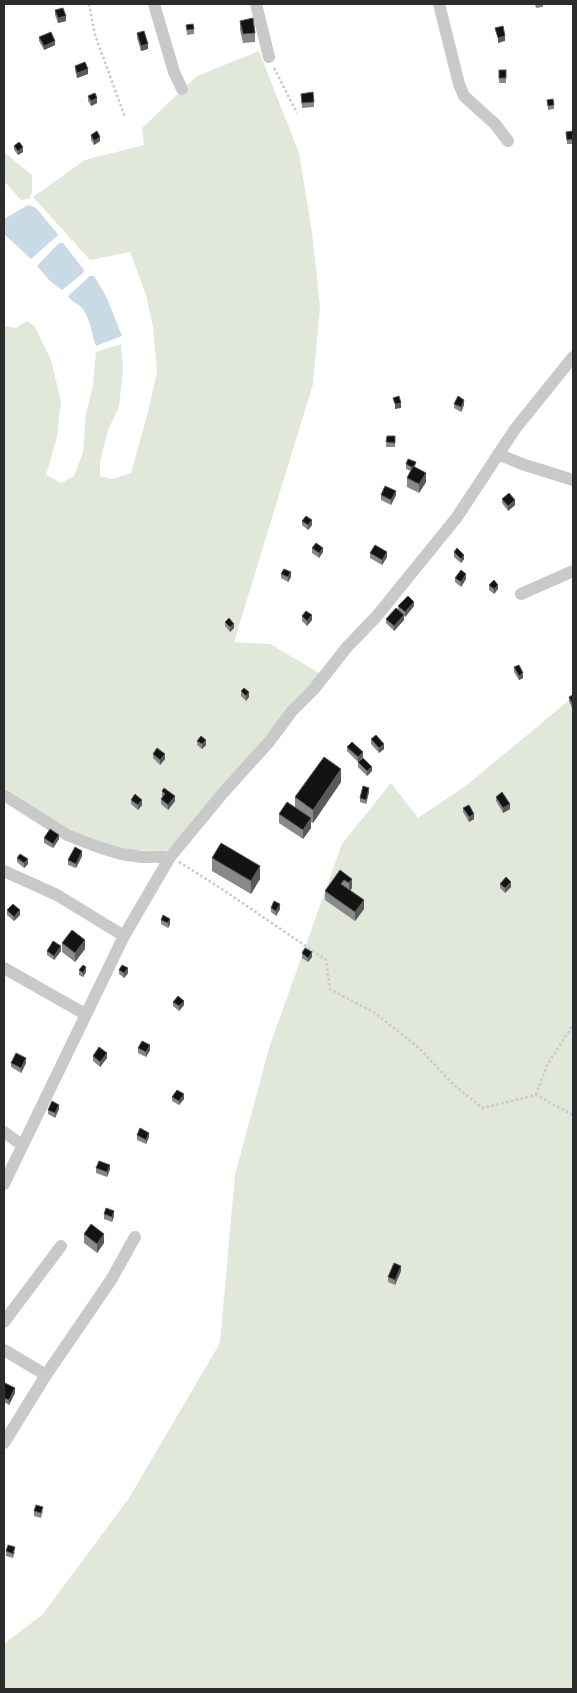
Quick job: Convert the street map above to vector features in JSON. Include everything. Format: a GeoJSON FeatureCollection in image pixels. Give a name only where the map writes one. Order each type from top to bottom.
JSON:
{"type":"FeatureCollection","features":[{"type":"Feature","properties":{"kind":"street"},"geometry":{"type":"LineString","coordinates":[[154,4],[174,72],[182,89]]}},
{"type":"Feature","properties":{"kind":"street"},"geometry":{"type":"LineString","coordinates":[[256,4],[269,57]]}},
{"type":"Feature","properties":{"kind":"street"},"geometry":{"type":"LineString","coordinates":[[439,4],[459,84],[464,96],[492,120],[508,141]]}},
{"type":"Feature","properties":{"kind":"street"},"geometry":{"type":"LineString","coordinates":[[4,1184],[124,936],[170,857],[223,793],[269,742],[292,711],[314,689],[347,647],[376,617],[457,517],[515,428],[573,358]]}},
{"type":"Feature","properties":{"kind":"street"},"geometry":{"type":"LineString","coordinates":[[498,454],[522,464],[573,480]]}},
{"type":"Feature","properties":{"kind":"street"},"geometry":{"type":"LineString","coordinates":[[520,594],[573,571]]}},
{"type":"Feature","properties":{"kind":"street"},"geometry":{"type":"LineString","coordinates":[[4,795],[67,835],[98,847],[121,854],[142,857],[170,857]]}},
{"type":"Feature","properties":{"kind":"street"},"geometry":{"type":"LineString","coordinates":[[4,870],[57,895],[124,936]]}},
{"type":"Feature","properties":{"kind":"street"},"geometry":{"type":"LineString","coordinates":[[4,968],[85,1014]]}},
{"type":"Feature","properties":{"kind":"street"},"geometry":{"type":"LineString","coordinates":[[4,1132],[22,1145]]}},
{"type":"Feature","properties":{"kind":"street"},"geometry":{"type":"LineString","coordinates":[[4,1442],[111,1280],[135,1237]]}},
{"type":"Feature","properties":{"kind":"street"},"geometry":{"type":"LineString","coordinates":[[4,1322],[60,1246]]}},
{"type":"Feature","properties":{"kind":"street"},"geometry":{"type":"LineString","coordinates":[[4,1350],[46,1376]]}},
{"type":"Feature","properties":{"kind":"path"},"geometry":{"type":"LineString","coordinates":[[89,4],[95,35],[125,117]]}},
{"type":"Feature","properties":{"kind":"path"},"geometry":{"type":"LineString","coordinates":[[269,57],[296,113]]}},
{"type":"Feature","properties":{"kind":"path"},"geometry":{"type":"LineString","coordinates":[[170,857],[222,889],[326,960],[330,989],[375,1013],[419,1048],[452,1083],[482,1108],[536,1095],[573,1115]]}},
{"type":"Feature","properties":{"kind":"path"},"geometry":{"type":"LineString","coordinates":[[536,1095],[547,1065],[573,1025]]}},
{"type":"Feature","properties":{"kind":"shaded area"},"geometry":{"type":"Polygon","coordinates":[[[259,51],[299,153],[312,232],[320,307],[313,384],[234,642],[270,644],[326,677],[185,844],[164,851],[123,850],[69,831],[4,787],[4,326],[16,328],[27,321],[35,327],[51,360],[61,401],[57,437],[46,475],[61,483],[74,476],[83,452],[86,414],[93,386],[96,352],[121,344],[123,369],[119,407],[108,430],[100,462],[100,476],[112,479],[131,473],[157,372],[153,327],[146,295],[130,252],[90,260],[33,197],[85,160],[144,145],[142,128],[197,76],[259,51]]]}},
{"type":"Feature","properties":{"kind":"shaded area"},"geometry":{"type":"Polygon","coordinates":[[[4,152],[32,175],[32,192],[29,199],[21,200],[4,181],[4,152]]]}},
{"type":"Feature","properties":{"kind":"shaded area"},"geometry":{"type":"Polygon","coordinates":[[[573,697],[573,1689],[4,1689],[4,1644],[43,1614],[129,1498],[220,1343],[235,1175],[269,1048],[342,844],[391,783],[418,818],[467,785],[573,697]]]}},
{"type":"Feature","properties":{"kind":"water"},"geometry":{"type":"Polygon","coordinates":[[[28,205],[36,208],[58,235],[31,259],[4,234],[4,219],[28,205]]]}},
{"type":"Feature","properties":{"kind":"water"},"geometry":{"type":"Polygon","coordinates":[[[59,243],[63,243],[84,270],[83,273],[62,290],[50,281],[37,266],[59,243]]]}},
{"type":"Feature","properties":{"kind":"water"},"geometry":{"type":"Polygon","coordinates":[[[90,276],[94,276],[107,298],[122,336],[96,346],[83,309],[68,296],[90,276]]]}},
{"type":"Feature","properties":{"kind":"building"},"geometry":{"type":"Polygon","coordinates":[[[63,8],[66,16],[58,18],[55,10],[63,8]]]}},
{"type":"Feature","properties":{"kind":"building"},"geometry":{"type":"Polygon","coordinates":[[[253,18],[255,33],[243,34],[240,21],[253,18]]]}},
{"type":"Feature","properties":{"kind":"building"},"geometry":{"type":"Polygon","coordinates":[[[193,24],[194,29],[187,30],[186,25],[193,24]]]}},
{"type":"Feature","properties":{"kind":"building"},"geometry":{"type":"Polygon","coordinates":[[[503,26],[505,36],[498,38],[495,28],[503,26]]]}},
{"type":"Feature","properties":{"kind":"building"},"geometry":{"type":"Polygon","coordinates":[[[144,31],[148,44],[141,46],[137,33],[144,31]]]}},
{"type":"Feature","properties":{"kind":"building"},"geometry":{"type":"Polygon","coordinates":[[[51,32],[55,41],[44,46],[39,37],[51,32]]]}},
{"type":"Feature","properties":{"kind":"building"},"geometry":{"type":"Polygon","coordinates":[[[85,62],[88,69],[77,73],[75,66],[85,62]]]}},
{"type":"Feature","properties":{"kind":"building"},"geometry":{"type":"Polygon","coordinates":[[[499,70],[506,70],[506,78],[499,78],[499,70]]]}},
{"type":"Feature","properties":{"kind":"building"},"geometry":{"type":"Polygon","coordinates":[[[313,92],[314,102],[302,103],[301,94],[313,92]]]}},
{"type":"Feature","properties":{"kind":"building"},"geometry":{"type":"Polygon","coordinates":[[[95,93],[97,98],[91,101],[88,96],[95,93]]]}},
{"type":"Feature","properties":{"kind":"building"},"geometry":{"type":"Polygon","coordinates":[[[553,99],[554,105],[548,106],[547,100],[553,99]]]}},
{"type":"Feature","properties":{"kind":"building"},"geometry":{"type":"Polygon","coordinates":[[[97,131],[100,137],[94,141],[91,135],[97,131]]]}},
{"type":"Feature","properties":{"kind":"building"},"geometry":{"type":"Polygon","coordinates":[[[573,131],[573,139],[567,140],[566,132],[573,131]]]}},
{"type":"Feature","properties":{"kind":"building"},"geometry":{"type":"Polygon","coordinates":[[[19,142],[23,147],[18,151],[14,146],[19,142]]]}},
{"type":"Feature","properties":{"kind":"building"},"geometry":{"type":"Polygon","coordinates":[[[399,396],[401,403],[395,404],[393,398],[399,396]]]}},
{"type":"Feature","properties":{"kind":"building"},"geometry":{"type":"Polygon","coordinates":[[[458,396],[464,400],[461,407],[454,404],[458,396]]]}},
{"type":"Feature","properties":{"kind":"building"},"geometry":{"type":"Polygon","coordinates":[[[387,436],[395,436],[395,443],[386,442],[387,436]]]}},
{"type":"Feature","properties":{"kind":"building"},"geometry":{"type":"Polygon","coordinates":[[[408,459],[416,462],[413,468],[406,464],[408,459]]]}},
{"type":"Feature","properties":{"kind":"building"},"geometry":{"type":"Polygon","coordinates":[[[413,466],[426,473],[419,484],[407,478],[413,466]]]}},
{"type":"Feature","properties":{"kind":"building"},"geometry":{"type":"Polygon","coordinates":[[[385,486],[396,491],[391,500],[381,495],[385,486]]]}},
{"type":"Feature","properties":{"kind":"building"},"geometry":{"type":"Polygon","coordinates":[[[509,493],[515,500],[508,506],[502,499],[509,493]]]}},
{"type":"Feature","properties":{"kind":"building"},"geometry":{"type":"Polygon","coordinates":[[[306,516],[312,520],[308,525],[302,521],[306,516]]]}},
{"type":"Feature","properties":{"kind":"building"},"geometry":{"type":"Polygon","coordinates":[[[316,543],[323,548],[319,553],[312,548],[316,543]]]}},
{"type":"Feature","properties":{"kind":"building"},"geometry":{"type":"Polygon","coordinates":[[[375,545],[387,552],[382,560],[370,553],[375,545]]]}},
{"type":"Feature","properties":{"kind":"building"},"geometry":{"type":"Polygon","coordinates":[[[457,548],[464,555],[461,559],[454,552],[457,548]]]}},
{"type":"Feature","properties":{"kind":"building"},"geometry":{"type":"Polygon","coordinates":[[[284,569],[291,572],[288,577],[281,574],[284,569]]]}},
{"type":"Feature","properties":{"kind":"building"},"geometry":{"type":"Polygon","coordinates":[[[461,570],[466,574],[461,582],[455,578],[461,570]]]}},
{"type":"Feature","properties":{"kind":"building"},"geometry":{"type":"Polygon","coordinates":[[[494,580],[498,585],[494,589],[489,585],[494,580]]]}},
{"type":"Feature","properties":{"kind":"building"},"geometry":{"type":"Polygon","coordinates":[[[408,596],[414,602],[405,612],[398,606],[408,596]]]}},
{"type":"Feature","properties":{"kind":"building"},"geometry":{"type":"Polygon","coordinates":[[[396,608],[404,615],[394,626],[386,619],[396,608]]]}},
{"type":"Feature","properties":{"kind":"building"},"geometry":{"type":"Polygon","coordinates":[[[306,611],[312,615],[307,621],[302,616],[306,611]]]}},
{"type":"Feature","properties":{"kind":"building"},"geometry":{"type":"Polygon","coordinates":[[[229,618],[234,624],[230,627],[225,622],[229,618]]]}},
{"type":"Feature","properties":{"kind":"building"},"geometry":{"type":"Polygon","coordinates":[[[519,665],[523,673],[519,676],[514,667],[519,665]]]}},
{"type":"Feature","properties":{"kind":"building"},"geometry":{"type":"Polygon","coordinates":[[[244,688],[249,692],[246,696],[241,691],[244,688]]]}},
{"type":"Feature","properties":{"kind":"building"},"geometry":{"type":"Polygon","coordinates":[[[573,695],[573,705],[569,697],[573,695]]]}},
{"type":"Feature","properties":{"kind":"building"},"geometry":{"type":"Polygon","coordinates":[[[376,735],[384,744],[379,748],[371,739],[376,735]]]}},
{"type":"Feature","properties":{"kind":"building"},"geometry":{"type":"Polygon","coordinates":[[[201,736],[206,740],[202,744],[197,741],[201,736]]]}},
{"type":"Feature","properties":{"kind":"building"},"geometry":{"type":"Polygon","coordinates":[[[352,742],[363,752],[358,757],[347,747],[352,742]]]}},
{"type":"Feature","properties":{"kind":"building"},"geometry":{"type":"Polygon","coordinates":[[[157,748],[165,754],[160,760],[153,754],[157,748]]]}},
{"type":"Feature","properties":{"kind":"building"},"geometry":{"type":"Polygon","coordinates":[[[324,757],[341,769],[313,810],[295,797],[324,757]]]}},
{"type":"Feature","properties":{"kind":"building"},"geometry":{"type":"Polygon","coordinates":[[[363,758],[372,767],[367,771],[358,762],[363,758]]]}},
{"type":"Feature","properties":{"kind":"building"},"geometry":{"type":"Polygon","coordinates":[[[363,786],[369,788],[366,800],[360,798],[363,786]]]}},
{"type":"Feature","properties":{"kind":"building"},"geometry":{"type":"Polygon","coordinates":[[[164,788],[175,796],[168,805],[161,799],[165,794],[162,791],[164,788]]]}},
{"type":"Feature","properties":{"kind":"building"},"geometry":{"type":"Polygon","coordinates":[[[502,792],[510,804],[503,808],[496,797],[502,792]]]}},
{"type":"Feature","properties":{"kind":"building"},"geometry":{"type":"Polygon","coordinates":[[[135,794],[142,800],[138,805],[131,800],[135,794]]]}},
{"type":"Feature","properties":{"kind":"building"},"geometry":{"type":"Polygon","coordinates":[[[287,802],[311,818],[303,830],[279,814],[287,802]]]}},
{"type":"Feature","properties":{"kind":"building"},"geometry":{"type":"Polygon","coordinates":[[[469,805],[474,814],[469,817],[463,808],[469,805]]]}},
{"type":"Feature","properties":{"kind":"building"},"geometry":{"type":"Polygon","coordinates":[[[50,829],[59,835],[53,844],[44,838],[50,829]]]}},
{"type":"Feature","properties":{"kind":"building"},"geometry":{"type":"Polygon","coordinates":[[[221,843],[260,866],[251,881],[212,858],[221,843]]]}},
{"type":"Feature","properties":{"kind":"building"},"geometry":{"type":"Polygon","coordinates":[[[75,847],[82,851],[76,864],[68,860],[75,847]]]}},
{"type":"Feature","properties":{"kind":"building"},"geometry":{"type":"Polygon","coordinates":[[[20,854],[28,859],[24,863],[17,858],[20,854]]]}},
{"type":"Feature","properties":{"kind":"building"},"geometry":{"type":"Polygon","coordinates":[[[340,870],[352,879],[349,883],[344,880],[341,884],[364,900],[355,912],[325,891],[340,870]]]}},
{"type":"Feature","properties":{"kind":"building"},"geometry":{"type":"Polygon","coordinates":[[[506,877],[511,882],[505,888],[500,884],[506,877]]]}},
{"type":"Feature","properties":{"kind":"building"},"geometry":{"type":"Polygon","coordinates":[[[274,901],[280,904],[276,911],[271,908],[274,901]]]}},
{"type":"Feature","properties":{"kind":"building"},"geometry":{"type":"Polygon","coordinates":[[[13,904],[20,910],[14,917],[7,910],[13,904]]]}},
{"type":"Feature","properties":{"kind":"building"},"geometry":{"type":"Polygon","coordinates":[[[163,915],[170,919],[168,923],[161,920],[163,915]]]}},
{"type":"Feature","properties":{"kind":"building"},"geometry":{"type":"Polygon","coordinates":[[[72,930],[85,940],[75,953],[62,943],[72,930]]]}},
{"type":"Feature","properties":{"kind":"building"},"geometry":{"type":"Polygon","coordinates":[[[53,941],[61,946],[54,956],[47,951],[53,941]]]}},
{"type":"Feature","properties":{"kind":"building"},"geometry":{"type":"Polygon","coordinates":[[[305,948],[312,952],[308,958],[302,953],[305,948]]]}},
{"type":"Feature","properties":{"kind":"building"},"geometry":{"type":"Polygon","coordinates":[[[83,965],[86,967],[83,973],[79,970],[83,965]]]}},
{"type":"Feature","properties":{"kind":"building"},"geometry":{"type":"Polygon","coordinates":[[[122,965],[128,968],[124,973],[119,970],[122,965]]]}},
{"type":"Feature","properties":{"kind":"building"},"geometry":{"type":"Polygon","coordinates":[[[178,996],[184,1001],[179,1006],[173,1002],[178,996]]]}},
{"type":"Feature","properties":{"kind":"building"},"geometry":{"type":"Polygon","coordinates":[[[142,1041],[150,1045],[146,1052],[138,1048],[142,1041]]]}},
{"type":"Feature","properties":{"kind":"building"},"geometry":{"type":"Polygon","coordinates":[[[99,1047],[107,1053],[100,1062],[93,1056],[99,1047]]]}},
{"type":"Feature","properties":{"kind":"building"},"geometry":{"type":"Polygon","coordinates":[[[16,1053],[26,1058],[21,1068],[11,1063],[16,1053]]]}},
{"type":"Feature","properties":{"kind":"building"},"geometry":{"type":"Polygon","coordinates":[[[177,1090],[184,1094],[179,1101],[172,1097],[177,1090]]]}},
{"type":"Feature","properties":{"kind":"building"},"geometry":{"type":"Polygon","coordinates":[[[52,1101],[59,1105],[55,1113],[48,1110],[52,1101]]]}},
{"type":"Feature","properties":{"kind":"building"},"geometry":{"type":"Polygon","coordinates":[[[140,1128],[149,1133],[146,1140],[137,1135],[140,1128]]]}},
{"type":"Feature","properties":{"kind":"building"},"geometry":{"type":"Polygon","coordinates":[[[99,1161],[110,1165],[107,1172],[96,1168],[99,1161]]]}},
{"type":"Feature","properties":{"kind":"building"},"geometry":{"type":"Polygon","coordinates":[[[106,1208],[114,1211],[112,1217],[104,1214],[106,1208]]]}},
{"type":"Feature","properties":{"kind":"building"},"geometry":{"type":"Polygon","coordinates":[[[91,1224],[104,1234],[97,1244],[84,1234],[91,1224]]]}},
{"type":"Feature","properties":{"kind":"building"},"geometry":{"type":"Polygon","coordinates":[[[394,1263],[401,1266],[395,1280],[388,1277],[394,1263]]]}},
{"type":"Feature","properties":{"kind":"building"},"geometry":{"type":"Polygon","coordinates":[[[5,1383],[15,1388],[9,1400],[4,1398],[5,1383]]]}},
{"type":"Feature","properties":{"kind":"building"},"geometry":{"type":"Polygon","coordinates":[[[36,1505],[43,1507],[41,1513],[34,1511],[36,1505]]]}},
{"type":"Feature","properties":{"kind":"building"},"geometry":{"type":"Polygon","coordinates":[[[8,1545],[15,1547],[13,1554],[6,1551],[8,1545]]]}}]}
